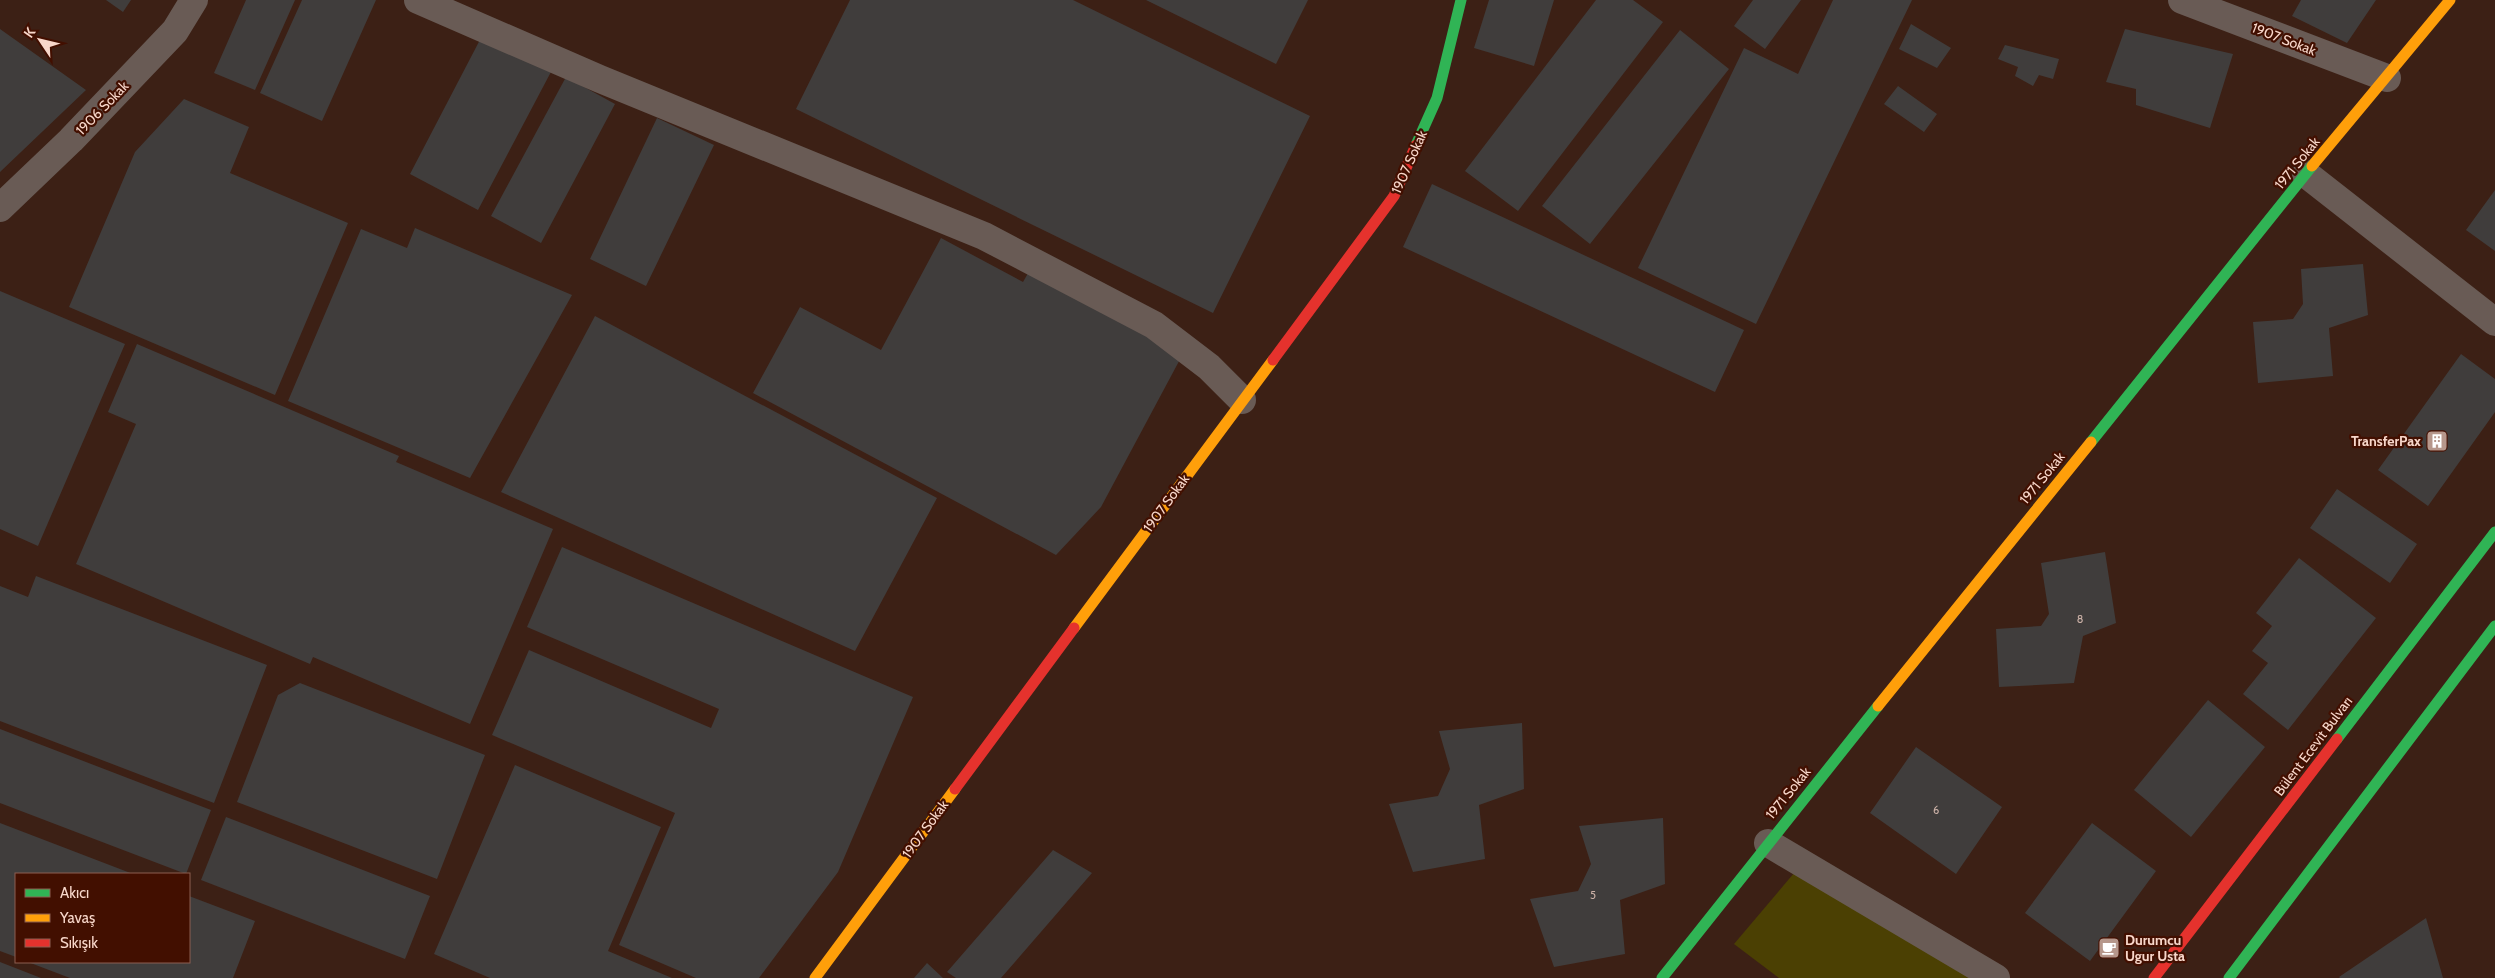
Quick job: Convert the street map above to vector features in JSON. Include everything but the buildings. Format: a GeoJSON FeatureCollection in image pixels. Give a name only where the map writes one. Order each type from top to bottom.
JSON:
{"type":"FeatureCollection","features":[{"type":"Feature","properties":{"kind":"street","name":"1906 Sokak"},"geometry":{"type":"LineString","coordinates":[[0,208],[71,140],[175,31],[194,0]]}},
{"type":"Feature","properties":{"kind":"street"},"geometry":{"type":"LineString","coordinates":[[418,0],[600,79],[984,236],[1154,325],[1208,367],[1242,400]]}},
{"type":"Feature","properties":{"kind":"street","name":"1907 Sokak"},"geometry":{"type":"LineString","coordinates":[[815,978],[1394,196],[1437,98],[1461,0]]}},
{"type":"Feature","properties":{"kind":"street","name":"1907 Sokak"},"geometry":{"type":"LineString","coordinates":[[2182,0],[2387,78]]}},
{"type":"Feature","properties":{"kind":"street","name":"1971 Sokak"},"geometry":{"type":"LineString","coordinates":[[1662,978],[1768,843],[2306,174],[2450,0]]}},
{"type":"Feature","properties":{"kind":"street"},"geometry":{"type":"LineString","coordinates":[[2306,174],[2495,322]]}},
{"type":"Feature","properties":{"kind":"street","name":"Bülent Ecevit Bulvarı"},"geometry":{"type":"LineString","coordinates":[[2154,978],[2495,532]]}},
{"type":"Feature","properties":{"kind":"street"},"geometry":{"type":"LineString","coordinates":[[2229,978],[2495,626]]}},
{"type":"Feature","properties":{"kind":"street"},"geometry":{"type":"LineString","coordinates":[[1768,843],[1996,978]]}},
{"type":"Feature","properties":{"kind":"shaded area"},"geometry":{"type":"Polygon","coordinates":[[[1800,866],[1970,978],[1779,978],[1734,944],[1800,866]]]}},
{"type":"Feature","properties":{"kind":"traffic: fast"},"geometry":{"type":"LineString","coordinates":[[1416,145],[1437,98],[1461,0]]}},
{"type":"Feature","properties":{"kind":"traffic: fast"},"geometry":{"type":"LineString","coordinates":[[2091,442],[2312,166]]}},
{"type":"Feature","properties":{"kind":"traffic: fast"},"geometry":{"type":"LineString","coordinates":[[2337,739],[2495,532]]}},
{"type":"Feature","properties":{"kind":"traffic: fast"},"geometry":{"type":"LineString","coordinates":[[2229,978],[2495,626]]}},
{"type":"Feature","properties":{"kind":"traffic: fast"},"geometry":{"type":"LineString","coordinates":[[1662,978],[1878,706]]}},
{"type":"Feature","properties":{"kind":"traffic: slow"},"geometry":{"type":"LineString","coordinates":[[2312,166],[2450,0]]}},
{"type":"Feature","properties":{"kind":"traffic: slow"},"geometry":{"type":"LineString","coordinates":[[1074,628],[1273,360]]}},
{"type":"Feature","properties":{"kind":"traffic: slow"},"geometry":{"type":"LineString","coordinates":[[1878,706],[2091,442]]}},
{"type":"Feature","properties":{"kind":"traffic: slow"},"geometry":{"type":"LineString","coordinates":[[815,978],[955,789]]}},
{"type":"Feature","properties":{"kind":"traffic: jam"},"geometry":{"type":"LineString","coordinates":[[1273,360],[1394,196],[1416,145]]}},
{"type":"Feature","properties":{"kind":"traffic: jam"},"geometry":{"type":"LineString","coordinates":[[955,789],[1074,628]]}},
{"type":"Feature","properties":{"kind":"traffic: jam"},"geometry":{"type":"LineString","coordinates":[[2154,978],[2337,739]]}},
{"type":"Feature","properties":{"kind":"place","name":"TransferPax"},"geometry":{"type":"Point","coordinates":[2437,441]}},
{"type":"Feature","properties":{"kind":"place","name":"Durumcu Ugur Usta"},"geometry":{"type":"Point","coordinates":[2109,948]}}]}
